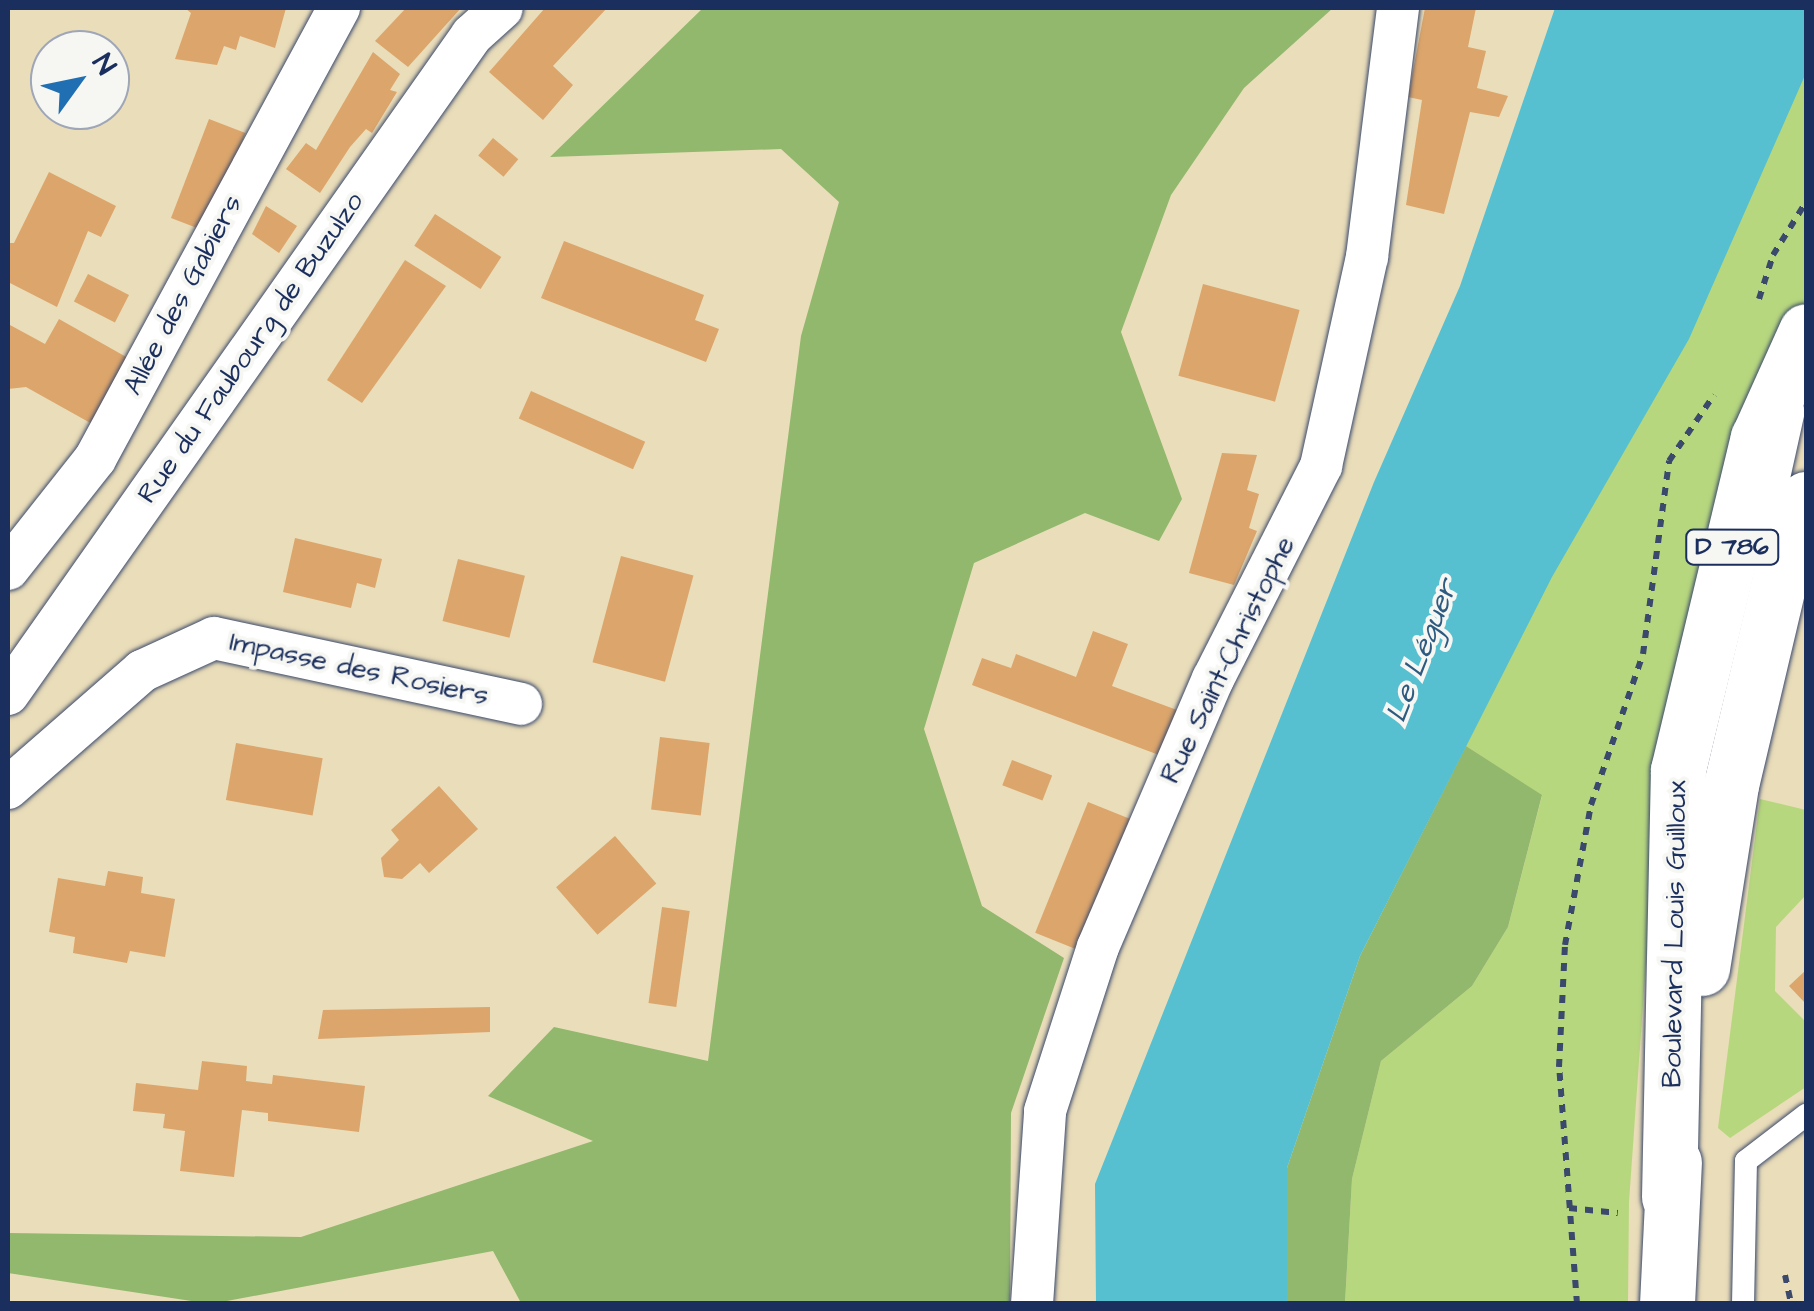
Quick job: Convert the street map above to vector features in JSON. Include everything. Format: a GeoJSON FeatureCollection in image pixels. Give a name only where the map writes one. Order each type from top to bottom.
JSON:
{"type":"FeatureCollection","features":[{"type":"Feature","properties":{"kind":"main road","name":"Boulevard Louis Guilloux"},"geometry":{"type":"LineString","coordinates":[[1669,1197],[1678,770],[1758,438],[1806,330]]}},
{"type":"Feature","properties":{"kind":"main road","name":"Boulevard Louis Guilloux"},"geometry":{"type":"LineString","coordinates":[[1669,1197],[1732,786],[1794,571],[1806,499]]}},
{"type":"Feature","properties":{"kind":"main road","name":"D 786"},"geometry":{"type":"LineString","coordinates":[[1667,1304],[1669,1197]]}},
{"type":"Feature","properties":{"kind":"street","name":"Allée des Gabiers"},"geometry":{"type":"LineString","coordinates":[[8,569],[95,459],[339,8]]}},
{"type":"Feature","properties":{"kind":"street","name":"Rue du Faubourg de Buzulzo"},"geometry":{"type":"LineString","coordinates":[[8,694],[472,35],[502,8]]}},
{"type":"Feature","properties":{"kind":"street","name":"Rue Saint-Christophe"},"geometry":{"type":"LineString","coordinates":[[1032,1304],[1045,1111],[1098,946],[1213,679],[1321,466],[1366,257],[1398,8]]}},
{"type":"Feature","properties":{"kind":"street","name":"Impasse des Rosiers"},"geometry":{"type":"LineString","coordinates":[[8,788],[142,671],[214,638],[521,704]]}},
{"type":"Feature","properties":{"kind":"lane"},"geometry":{"type":"LineString","coordinates":[[1794,571],[1764,548],[1806,354]]}},
{"type":"Feature","properties":{"kind":"lane"},"geometry":{"type":"LineString","coordinates":[[1742,1304],[1746,1161],[1806,1115]]}},
{"type":"Feature","properties":{"kind":"green space"},"geometry":{"type":"Polygon","coordinates":[[[703,8],[1333,8],[1244,88],[1171,195],[1121,332],[1182,499],[1159,541],[1085,513],[974,563],[924,729],[982,906],[1064,958],[1011,1113],[1010,1303],[521,1303],[493,1251],[211,1304],[8,1273],[8,1233],[301,1237],[593,1141],[488,1096],[554,1027],[708,1061],[801,336],[839,202],[781,149],[550,157],[703,8]]]}},
{"type":"Feature","properties":{"kind":"green space"},"geometry":{"type":"Polygon","coordinates":[[[1806,71],[1806,302],[1765,383],[1661,751],[1629,1202],[1628,1303],[1345,1304],[1352,1179],[1381,1061],[1472,986],[1508,927],[1542,796],[1466,746],[1806,71]]]}},
{"type":"Feature","properties":{"kind":"green space"},"geometry":{"type":"Polygon","coordinates":[[[1466,746],[1542,795],[1508,927],[1472,986],[1381,1061],[1352,1179],[1345,1303],[1287,1303],[1287,1168],[1360,956],[1466,746]]]}},
{"type":"Feature","properties":{"kind":"green space"},"geometry":{"type":"Polygon","coordinates":[[[1760,799],[1806,810],[1806,895],[1776,927],[1775,991],[1806,1022],[1806,1087],[1730,1138],[1718,1128],[1760,799]]]}},
{"type":"Feature","properties":{"kind":"water","name":"Le Léguer"},"geometry":{"type":"Polygon","coordinates":[[[1555,8],[1806,8],[1806,73],[1689,339],[1552,577],[1360,956],[1287,1168],[1287,1303],[1096,1303],[1095,1184],[1374,482],[1460,286],[1555,8]]]}},
{"type":"Feature","properties":{"kind":"building"},"geometry":{"type":"Polygon","coordinates":[[[185,8],[286,8],[275,48],[240,36],[236,50],[224,46],[217,65],[175,59],[191,13],[185,8]]]}},
{"type":"Feature","properties":{"kind":"building"},"geometry":{"type":"Polygon","coordinates":[[[406,8],[461,8],[408,67],[375,41],[406,8]]]}},
{"type":"Feature","properties":{"kind":"building"},"geometry":{"type":"Polygon","coordinates":[[[545,8],[607,8],[553,66],[573,85],[543,120],[489,72],[545,8]]]}},
{"type":"Feature","properties":{"kind":"building"},"geometry":{"type":"Polygon","coordinates":[[[1425,8],[1476,8],[1468,47],[1486,51],[1477,88],[1508,96],[1499,117],[1470,112],[1444,214],[1406,205],[1422,100],[1408,97],[1425,8]]]}},
{"type":"Feature","properties":{"kind":"building"},"geometry":{"type":"Polygon","coordinates":[[[373,52],[400,74],[390,90],[397,92],[372,133],[366,129],[350,147],[320,193],[286,169],[306,143],[316,150],[373,52]]]}},
{"type":"Feature","properties":{"kind":"building"},"geometry":{"type":"Polygon","coordinates":[[[209,119],[245,133],[207,232],[171,218],[209,119]]]}},
{"type":"Feature","properties":{"kind":"building"},"geometry":{"type":"Polygon","coordinates":[[[493,138],[518,159],[503,177],[478,156],[493,138]]]}},
{"type":"Feature","properties":{"kind":"building"},"geometry":{"type":"Polygon","coordinates":[[[49,172],[116,206],[101,237],[88,231],[57,307],[8,282],[8,243],[14,243],[49,172]]]}},
{"type":"Feature","properties":{"kind":"building"},"geometry":{"type":"Polygon","coordinates":[[[266,206],[297,226],[279,253],[252,234],[266,206]]]}},
{"type":"Feature","properties":{"kind":"building"},"geometry":{"type":"Polygon","coordinates":[[[435,214],[501,257],[481,289],[414,246],[435,214]]]}},
{"type":"Feature","properties":{"kind":"building"},"geometry":{"type":"Polygon","coordinates":[[[564,241],[704,295],[695,320],[719,329],[706,362],[541,298],[564,241]]]}},
{"type":"Feature","properties":{"kind":"building"},"geometry":{"type":"Polygon","coordinates":[[[405,260],[446,286],[362,403],[327,380],[405,260]]]}},
{"type":"Feature","properties":{"kind":"building"},"geometry":{"type":"Polygon","coordinates":[[[88,274],[129,295],[115,323],[74,302],[88,274]]]}},
{"type":"Feature","properties":{"kind":"building"},"geometry":{"type":"Polygon","coordinates":[[[1203,284],[1300,310],[1275,402],[1178,376],[1203,284]]]}},
{"type":"Feature","properties":{"kind":"building"},"geometry":{"type":"Polygon","coordinates":[[[59,319],[128,358],[94,425],[26,387],[8,389],[10,325],[45,344],[59,319]]]}},
{"type":"Feature","properties":{"kind":"building"},"geometry":{"type":"Polygon","coordinates":[[[531,391],[645,442],[633,469],[519,418],[531,391]]]}},
{"type":"Feature","properties":{"kind":"building"},"geometry":{"type":"Polygon","coordinates":[[[1222,453],[1257,455],[1247,490],[1259,494],[1249,528],[1257,531],[1234,585],[1189,573],[1222,453]]]}},
{"type":"Feature","properties":{"kind":"building"},"geometry":{"type":"Polygon","coordinates":[[[295,538],[382,559],[375,588],[357,583],[351,608],[283,592],[295,538]]]}},
{"type":"Feature","properties":{"kind":"building"},"geometry":{"type":"Polygon","coordinates":[[[621,556],[693,575],[665,682],[593,662],[621,556]]]}},
{"type":"Feature","properties":{"kind":"building"},"geometry":{"type":"Polygon","coordinates":[[[458,559],[525,576],[509,638],[443,621],[458,559]]]}},
{"type":"Feature","properties":{"kind":"building"},"geometry":{"type":"Polygon","coordinates":[[[1093,631],[1128,644],[1112,686],[1177,710],[1159,755],[972,685],[982,658],[1011,668],[1016,654],[1076,677],[1093,631]]]}},
{"type":"Feature","properties":{"kind":"building"},"geometry":{"type":"Polygon","coordinates":[[[660,737],[710,743],[701,816],[651,809],[660,737]]]}},
{"type":"Feature","properties":{"kind":"building"},"geometry":{"type":"Polygon","coordinates":[[[236,743],[323,758],[313,815],[226,800],[236,743]]]}},
{"type":"Feature","properties":{"kind":"building"},"geometry":{"type":"Polygon","coordinates":[[[1012,760],[1052,775],[1042,801],[1002,785],[1012,760]]]}},
{"type":"Feature","properties":{"kind":"building"},"geometry":{"type":"Polygon","coordinates":[[[439,786],[478,829],[429,873],[420,863],[402,879],[384,877],[381,858],[399,840],[391,830],[439,786]]]}},
{"type":"Feature","properties":{"kind":"building"},"geometry":{"type":"Polygon","coordinates":[[[1088,802],[1137,822],[1084,953],[1035,933],[1088,802]]]}},
{"type":"Feature","properties":{"kind":"building"},"geometry":{"type":"Polygon","coordinates":[[[615,836],[656,884],[597,935],[556,887],[615,836]]]}},
{"type":"Feature","properties":{"kind":"building"},"geometry":{"type":"Polygon","coordinates":[[[108,871],[143,877],[141,893],[175,899],[165,957],[130,951],[127,963],[73,953],[75,937],[49,932],[58,878],[105,886],[108,871]]]}},
{"type":"Feature","properties":{"kind":"building"},"geometry":{"type":"Polygon","coordinates":[[[662,907],[690,911],[676,1007],[649,1003],[662,907]]]}},
{"type":"Feature","properties":{"kind":"building"},"geometry":{"type":"Polygon","coordinates":[[[1806,970],[1806,1004],[1789,986],[1806,970]]]}},
{"type":"Feature","properties":{"kind":"building"},"geometry":{"type":"Polygon","coordinates":[[[490,1007],[490,1032],[318,1039],[323,1010],[490,1007]]]}},
{"type":"Feature","properties":{"kind":"building"},"geometry":{"type":"Polygon","coordinates":[[[202,1061],[247,1066],[246,1081],[272,1084],[273,1075],[365,1086],[359,1132],[268,1121],[268,1113],[242,1110],[234,1177],[180,1171],[185,1131],[163,1128],[165,1114],[133,1111],[136,1083],[198,1090],[202,1061]]]}}]}
